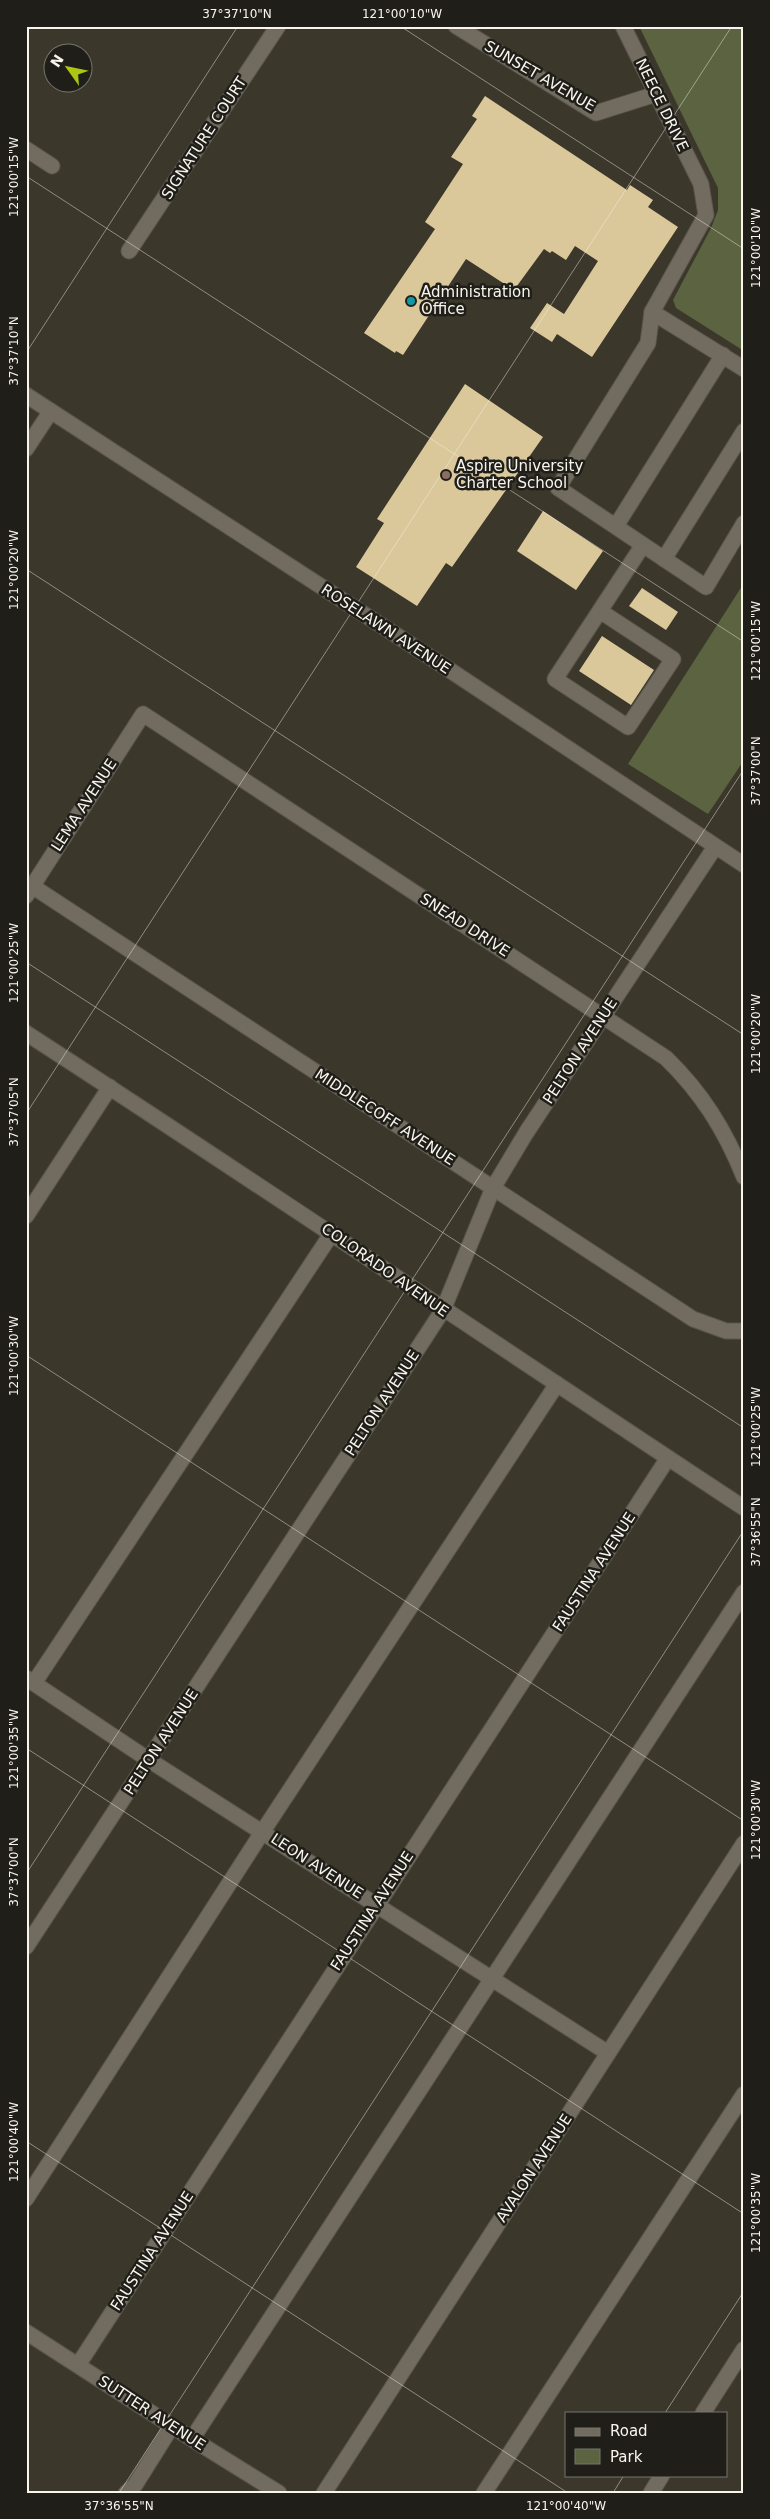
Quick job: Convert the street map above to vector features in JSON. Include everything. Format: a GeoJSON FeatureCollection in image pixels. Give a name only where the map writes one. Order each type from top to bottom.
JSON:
{"type":"FeatureCollection","features":[{"type":"Feature","properties":{"kind":"street","name":"SIGNATURE COURT"},"geometry":{"type":"LineString","coordinates":[[129,251],[278,26]]}},
{"type":"Feature","properties":{"kind":"street","name":"SUNSET AVENUE"},"geometry":{"type":"LineString","coordinates":[[456,26],[596,113],[656,94]]}},
{"type":"Feature","properties":{"kind":"street","name":"NEECE DRIVE"},"geometry":{"type":"LineString","coordinates":[[623,26],[700,184],[707,210],[704,221],[652,312]]}},
{"type":"Feature","properties":{"kind":"street"},"geometry":{"type":"LineString","coordinates":[[26,149],[52,166]]}},
{"type":"Feature","properties":{"kind":"street"},"geometry":{"type":"LineString","coordinates":[[744,369],[652,312],[648,342],[558,488],[616,526],[642,546],[706,587],[744,523]]}},
{"type":"Feature","properties":{"kind":"street"},"geometry":{"type":"LineString","coordinates":[[616,526],[723,355]]}},
{"type":"Feature","properties":{"kind":"street","name":"ROSELAWN AVENUE"},"geometry":{"type":"LineString","coordinates":[[26,395],[444,666],[744,865]]}},
{"type":"Feature","properties":{"kind":"street"},"geometry":{"type":"LineString","coordinates":[[26,449],[51,411]]}},
{"type":"Feature","properties":{"kind":"street"},"geometry":{"type":"LineString","coordinates":[[664,560],[744,431]]}},
{"type":"Feature","properties":{"kind":"street"},"geometry":{"type":"LineString","coordinates":[[600,611],[673,659],[628,727],[555,679],[642,546]]}},
{"type":"Feature","properties":{"kind":"street","name":"LEMA AVENUE"},"geometry":{"type":"LineString","coordinates":[[29,891],[143,714]]}},
{"type":"Feature","properties":{"kind":"street","name":"SNEAD DRIVE"},"geometry":{"type":"LineString","coordinates":[[143,714],[604,1015],[666,1058],[688,1080],[722,1128],[744,1177]]}},
{"type":"Feature","properties":{"kind":"street","name":"PELTON AVENUE"},"geometry":{"type":"LineString","coordinates":[[26,1946],[443,1310],[493,1188],[526,1133],[715,846]]}},
{"type":"Feature","properties":{"kind":"street","name":"MIDDLECOFF AVENUE"},"geometry":{"type":"LineString","coordinates":[[29,891],[493,1188],[693,1319],[726,1331],[744,1331]]}},
{"type":"Feature","properties":{"kind":"street","name":"COLORADO AVENUE"},"geometry":{"type":"LineString","coordinates":[[26,1033],[332,1233],[443,1310],[744,1508]]}},
{"type":"Feature","properties":{"kind":"street"},"geometry":{"type":"LineString","coordinates":[[26,1216],[110,1087]]}},
{"type":"Feature","properties":{"kind":"street"},"geometry":{"type":"LineString","coordinates":[[30,1680],[332,1233]]}},
{"type":"Feature","properties":{"kind":"street"},"geometry":{"type":"LineString","coordinates":[[26,2199],[263,1832],[557,1384]]}},
{"type":"Feature","properties":{"kind":"street","name":"FAUSTINA AVENUE"},"geometry":{"type":"LineString","coordinates":[[78,2365],[668,1458]]}},
{"type":"Feature","properties":{"kind":"street"},"geometry":{"type":"LineString","coordinates":[[192,2440],[744,1592]]}},
{"type":"Feature","properties":{"kind":"street","name":"LEON AVENUE"},"geometry":{"type":"LineString","coordinates":[[30,1680],[148,1760],[608,2053]]}},
{"type":"Feature","properties":{"kind":"street","name":"AVALON AVENUE"},"geometry":{"type":"LineString","coordinates":[[324,2493],[744,1843]]}},
{"type":"Feature","properties":{"kind":"street"},"geometry":{"type":"LineString","coordinates":[[484,2493],[744,2094]]}},
{"type":"Feature","properties":{"kind":"street","name":"SUTTER AVENUE"},"geometry":{"type":"LineString","coordinates":[[26,2332],[192,2440],[279,2493]]}},
{"type":"Feature","properties":{"kind":"street"},"geometry":{"type":"LineString","coordinates":[[704,2412],[744,2349]]}},
{"type":"Feature","properties":{"kind":"street"},"geometry":{"type":"LineString","coordinates":[[126,2493],[135,2485],[172,2426]]}},
{"type":"Feature","properties":{"kind":"street"},"geometry":{"type":"LineString","coordinates":[[651,2493],[661,2476]]}},
{"type":"Feature","properties":{"kind":"green space"},"geometry":{"type":"Polygon","coordinates":[[[639,26],[744,26],[744,351],[676,308],[673,300],[711,228],[718,210],[718,188],[639,26]]]}},
{"type":"Feature","properties":{"kind":"green space"},"geometry":{"type":"Polygon","coordinates":[[[744,583],[744,760],[708,814],[628,764],[744,583]]]}},
{"type":"Feature","properties":{"kind":"building"},"geometry":{"type":"Polygon","coordinates":[[[485,96],[627,190],[630,185],[653,200],[648,207],[678,227],[592,357],[557,334],[552,342],[530,328],[547,303],[564,314],[598,261],[575,246],[566,260],[552,251],[550,253],[544,249],[514,290],[466,259],[403,355],[396,351],[395,353],[364,333],[435,229],[425,222],[463,164],[451,157],[477,119],[472,116],[485,96]]]}},
{"type":"Feature","properties":{"kind":"building","name":"Aspire University Charter School"},"geometry":{"type":"Polygon","coordinates":[[[465,384],[543,437],[452,567],[446,563],[417,606],[356,567],[384,523],[377,519],[465,384]]]}},
{"type":"Feature","properties":{"kind":"building"},"geometry":{"type":"Polygon","coordinates":[[[543,511],[603,551],[576,590],[517,551],[543,511]]]}},
{"type":"Feature","properties":{"kind":"building"},"geometry":{"type":"Polygon","coordinates":[[[642,588],[678,612],[666,630],[629,606],[642,588]]]}},
{"type":"Feature","properties":{"kind":"building"},"geometry":{"type":"Polygon","coordinates":[[[602,636],[654,670],[631,705],[579,671],[602,636]]]}},
{"type":"Feature","properties":{"kind":"place","name":"Administration Office"},"geometry":{"type":"Point","coordinates":[411,301]}},
{"type":"Feature","properties":{"kind":"place","name":"Aspire University Charter School"},"geometry":{"type":"Point","coordinates":[446,475]}}]}
